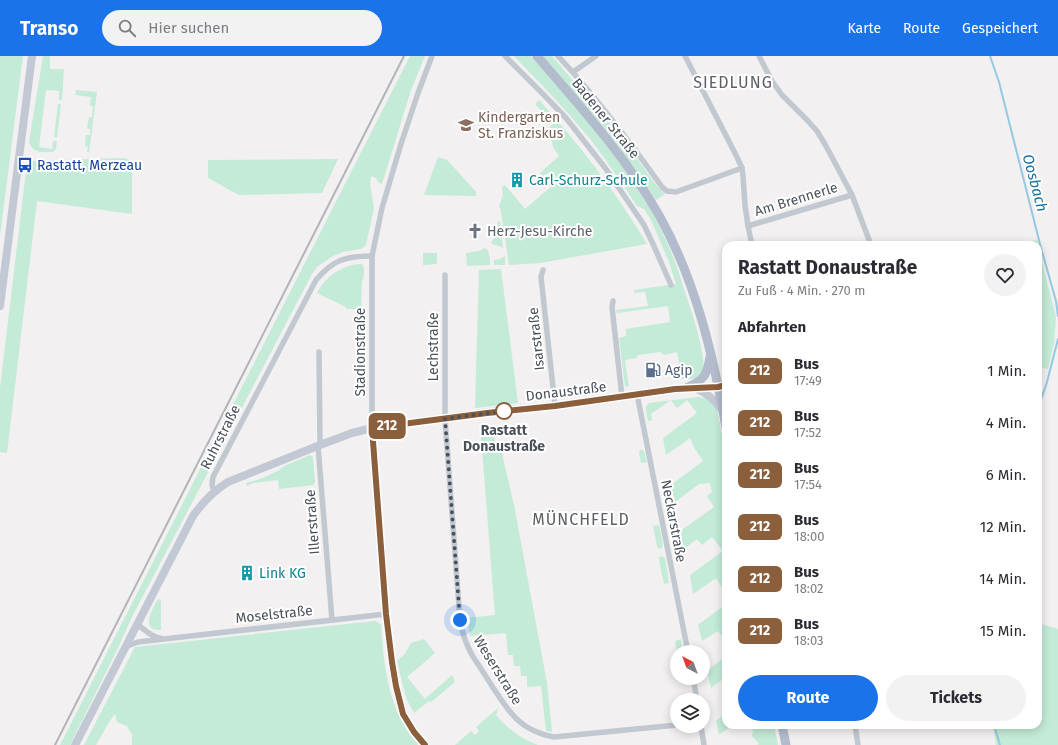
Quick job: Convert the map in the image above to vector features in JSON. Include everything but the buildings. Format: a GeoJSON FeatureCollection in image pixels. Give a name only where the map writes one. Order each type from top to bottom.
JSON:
{"type":"FeatureCollection","features":[{"type":"Feature","properties":{"kind":"main road","name":"Badener Straße"},"geometry":{"type":"LineString","coordinates":[[537,56],[615,149],[660,217],[681,262],[692,291],[722,386]]}},
{"type":"Feature","properties":{"kind":"main road"},"geometry":{"type":"LineString","coordinates":[[690,388],[698,383],[704,376],[711,355]]}},
{"type":"Feature","properties":{"kind":"main road"},"geometry":{"type":"LineString","coordinates":[[783,729],[786,745]]}},
{"type":"Feature","properties":{"kind":"street"},"geometry":{"type":"LineString","coordinates":[[0,306],[32,56]]}},
{"type":"Feature","properties":{"kind":"street","name":"Stadionstraße"},"geometry":{"type":"LineString","coordinates":[[425,745],[414,732],[403,714],[396,686],[386,614],[372,428],[372,256],[382,208],[401,144],[432,56]]}},
{"type":"Feature","properties":{"kind":"street"},"geometry":{"type":"LineString","coordinates":[[505,56],[566,118],[606,169],[644,225],[671,285]]}},
{"type":"Feature","properties":{"kind":"street"},"geometry":{"type":"LineString","coordinates":[[558,56],[573,72],[630,142],[662,187],[667,191],[676,192],[742,168]]}},
{"type":"Feature","properties":{"kind":"street"},"geometry":{"type":"LineString","coordinates":[[573,72],[596,56]]}},
{"type":"Feature","properties":{"kind":"street"},"geometry":{"type":"LineString","coordinates":[[685,56],[742,168],[745,205],[751,241]]}},
{"type":"Feature","properties":{"kind":"street"},"geometry":{"type":"LineString","coordinates":[[759,56],[772,82],[782,95],[817,132],[852,195],[869,241]]}},
{"type":"Feature","properties":{"kind":"street","name":"Am Brennerle"},"geometry":{"type":"LineString","coordinates":[[748,226],[852,195]]}},
{"type":"Feature","properties":{"kind":"street","name":"Ruhrstraße"},"geometry":{"type":"LineString","coordinates":[[75,745],[193,516],[214,491],[212,485],[213,477],[316,280],[324,270],[333,263],[345,258],[372,256]]}},
{"type":"Feature","properties":{"kind":"street","name":"Isarstraße"},"geometry":{"type":"LineString","coordinates":[[543,270],[541,277],[555,406]]}},
{"type":"Feature","properties":{"kind":"street","name":"Lechstraße"},"geometry":{"type":"LineString","coordinates":[[445,275],[445,419]]}},
{"type":"Feature","properties":{"kind":"street"},"geometry":{"type":"LineString","coordinates":[[613,301],[612,307],[622,396]]}},
{"type":"Feature","properties":{"kind":"street","name":"Illerstraße"},"geometry":{"type":"LineString","coordinates":[[319,352],[319,446],[332,620]]}},
{"type":"Feature","properties":{"kind":"street","name":"Donaustraße"},"geometry":{"type":"LineString","coordinates":[[214,491],[235,479],[352,433],[372,428],[555,406],[637,394],[722,386]]}},
{"type":"Feature","properties":{"kind":"street"},"geometry":{"type":"LineString","coordinates":[[690,388],[704,392],[711,396],[722,410]]}},
{"type":"Feature","properties":{"kind":"street","name":"Neckarstraße"},"geometry":{"type":"LineString","coordinates":[[637,394],[687,645]]}},
{"type":"Feature","properties":{"kind":"street","name":"Weserstraße"},"geometry":{"type":"LineString","coordinates":[[445,419],[462,633],[472,655],[508,711],[530,729],[543,735],[554,737],[670,727]]}},
{"type":"Feature","properties":{"kind":"street","name":"Moselstraße"},"geometry":{"type":"LineString","coordinates":[[125,647],[138,642],[386,614]]}},
{"type":"Feature","properties":{"kind":"street"},"geometry":{"type":"LineString","coordinates":[[137,624],[156,638],[164,639]]}},
{"type":"Feature","properties":{"kind":"street"},"geometry":{"type":"LineString","coordinates":[[856,729],[858,745]]}},
{"type":"Feature","properties":{"kind":"street"},"geometry":{"type":"LineString","coordinates":[[702,733],[704,745]]}},
{"type":"Feature","properties":{"kind":"green space"},"geometry":{"type":"Polygon","coordinates":[[[0,56],[23,56],[0,236],[0,56]]]}},
{"type":"Feature","properties":{"kind":"green space"},"geometry":{"type":"Polygon","coordinates":[[[43,56],[50,56],[50,69],[64,69],[62,100],[59,100],[59,91],[46,90],[39,147],[52,149],[53,141],[57,141],[56,149],[53,152],[39,152],[33,149],[29,142],[43,56]]]}},
{"type":"Feature","properties":{"kind":"green space"},"geometry":{"type":"Polygon","coordinates":[[[410,56],[425,56],[411,90],[382,184],[379,183],[376,178],[371,176],[370,184],[374,208],[366,245],[361,249],[343,252],[333,256],[317,267],[312,274],[132,617],[70,745],[60,745],[410,56]]]}},
{"type":"Feature","properties":{"kind":"green space"},"geometry":{"type":"Polygon","coordinates":[[[514,56],[531,56],[576,107],[608,147],[636,186],[652,212],[674,259],[697,329],[702,352],[703,370],[697,378],[682,379],[677,352],[664,355],[661,352],[638,355],[636,358],[625,360],[629,387],[625,386],[619,338],[626,336],[626,329],[670,322],[668,306],[617,313],[616,310],[648,306],[645,292],[634,293],[634,290],[676,284],[669,262],[651,220],[644,209],[637,206],[603,156],[582,129],[514,56]]]}},
{"type":"Feature","properties":{"kind":"green space"},"geometry":{"type":"Polygon","coordinates":[[[543,56],[552,56],[618,133],[657,186],[665,194],[656,200],[612,137],[543,56]]]}},
{"type":"Feature","properties":{"kind":"green space"},"geometry":{"type":"Polygon","coordinates":[[[76,90],[97,92],[89,152],[87,152],[88,147],[85,146],[86,135],[90,135],[90,129],[87,128],[89,117],[92,117],[93,106],[90,106],[91,97],[75,95],[76,90]]]}},
{"type":"Feature","properties":{"kind":"green space"},"geometry":{"type":"Polygon","coordinates":[[[539,100],[597,169],[647,244],[540,263],[509,265],[499,206],[503,195],[502,187],[505,185],[525,209],[559,180],[551,171],[543,177],[540,173],[559,156],[553,147],[549,128],[553,124],[535,104],[539,100]]]}},
{"type":"Feature","properties":{"kind":"green space"},"geometry":{"type":"Polygon","coordinates":[[[58,104],[61,104],[57,137],[54,137],[58,104]]]}},
{"type":"Feature","properties":{"kind":"green space"},"geometry":{"type":"Polygon","coordinates":[[[438,157],[447,160],[476,192],[476,196],[424,195],[438,157]]]}},
{"type":"Feature","properties":{"kind":"green space"},"geometry":{"type":"Polygon","coordinates":[[[124,158],[132,163],[132,214],[37,201],[7,453],[0,452],[0,388],[27,163],[30,161],[124,158]]]}},
{"type":"Feature","properties":{"kind":"green space"},"geometry":{"type":"Polygon","coordinates":[[[338,159],[322,193],[239,195],[208,178],[208,160],[338,159]]]}},
{"type":"Feature","properties":{"kind":"green space"},"geometry":{"type":"Polygon","coordinates":[[[498,221],[500,221],[503,248],[491,243],[496,234],[498,221]]]}},
{"type":"Feature","properties":{"kind":"green space"},"geometry":{"type":"Polygon","coordinates":[[[485,248],[488,250],[490,265],[467,266],[466,253],[479,251],[485,248]]]}},
{"type":"Feature","properties":{"kind":"green space"},"geometry":{"type":"Polygon","coordinates":[[[423,253],[437,253],[437,264],[423,265],[423,253]]]}},
{"type":"Feature","properties":{"kind":"green space"},"geometry":{"type":"Polygon","coordinates":[[[505,256],[505,265],[494,265],[494,260],[505,256]]]}},
{"type":"Feature","properties":{"kind":"green space"},"geometry":{"type":"Polygon","coordinates":[[[1042,262],[1056,317],[1054,343],[1048,369],[1042,368],[1042,262]]]}},
{"type":"Feature","properties":{"kind":"green space"},"geometry":{"type":"Polygon","coordinates":[[[361,264],[363,265],[364,269],[361,304],[364,313],[364,327],[359,327],[359,309],[346,309],[346,307],[317,293],[325,281],[335,272],[347,267],[361,264]]]}},
{"type":"Feature","properties":{"kind":"green space"},"geometry":{"type":"Polygon","coordinates":[[[501,269],[518,403],[475,408],[479,270],[501,269]]]}},
{"type":"Feature","properties":{"kind":"green space"},"geometry":{"type":"Polygon","coordinates":[[[699,397],[707,399],[717,409],[722,436],[722,550],[712,537],[702,545],[697,539],[683,550],[679,532],[714,507],[707,496],[712,492],[710,483],[699,484],[675,502],[671,485],[703,461],[690,438],[666,455],[663,438],[697,413],[687,400],[677,408],[671,400],[699,397]]]}},
{"type":"Feature","properties":{"kind":"green space"},"geometry":{"type":"Polygon","coordinates":[[[670,400],[651,414],[652,420],[648,421],[646,407],[649,403],[670,400]]]}},
{"type":"Feature","properties":{"kind":"green space"},"geometry":{"type":"Polygon","coordinates":[[[480,423],[485,424],[491,429],[495,440],[495,449],[501,449],[514,505],[547,683],[552,732],[546,731],[541,686],[527,687],[527,676],[521,676],[520,666],[514,666],[513,655],[508,655],[506,633],[470,636],[467,618],[495,615],[480,423]]]}},
{"type":"Feature","properties":{"kind":"green space"},"geometry":{"type":"Polygon","coordinates":[[[640,450],[644,451],[647,462],[641,463],[639,453],[640,450]]]}},
{"type":"Feature","properties":{"kind":"green space"},"geometry":{"type":"Polygon","coordinates":[[[310,455],[313,457],[315,482],[313,485],[279,489],[278,480],[253,483],[247,486],[246,483],[260,479],[278,471],[284,466],[310,455]]]}},
{"type":"Feature","properties":{"kind":"green space"},"geometry":{"type":"Polygon","coordinates":[[[659,525],[663,545],[661,549],[657,546],[653,526],[659,525]]]}},
{"type":"Feature","properties":{"kind":"green space"},"geometry":{"type":"Polygon","coordinates":[[[722,552],[722,587],[716,578],[693,594],[690,575],[722,552]]]}},
{"type":"Feature","properties":{"kind":"green space"},"geometry":{"type":"Polygon","coordinates":[[[661,556],[665,558],[669,583],[664,584],[659,560],[659,557],[661,556]]]}},
{"type":"Feature","properties":{"kind":"green space"},"geometry":{"type":"Polygon","coordinates":[[[158,599],[161,600],[161,630],[154,629],[149,623],[149,618],[158,599]]]}},
{"type":"Feature","properties":{"kind":"green space"},"geometry":{"type":"Polygon","coordinates":[[[722,607],[722,636],[718,631],[702,641],[698,625],[722,607]]]}},
{"type":"Feature","properties":{"kind":"green space"},"geometry":{"type":"Polygon","coordinates":[[[375,621],[381,624],[386,672],[394,703],[408,732],[418,745],[132,745],[132,735],[127,726],[117,722],[115,714],[96,745],[84,745],[135,647],[375,621]]]}},
{"type":"Feature","properties":{"kind":"green space"},"geometry":{"type":"Polygon","coordinates":[[[1042,624],[1058,629],[1058,745],[996,745],[994,729],[1042,729],[1042,624]]]}},
{"type":"Feature","properties":{"kind":"green space"},"geometry":{"type":"Polygon","coordinates":[[[424,639],[435,653],[407,677],[425,699],[452,675],[455,682],[431,702],[429,701],[414,713],[406,698],[397,661],[405,654],[411,643],[424,639]]]}},
{"type":"Feature","properties":{"kind":"green space"},"geometry":{"type":"Polygon","coordinates":[[[681,639],[682,645],[676,645],[675,641],[681,639]]]}},
{"type":"Feature","properties":{"kind":"green space"},"geometry":{"type":"Polygon","coordinates":[[[722,659],[722,680],[711,688],[710,669],[722,659]]]}},
{"type":"Feature","properties":{"kind":"green space"},"geometry":{"type":"Polygon","coordinates":[[[498,708],[496,715],[505,725],[520,737],[538,745],[455,745],[471,731],[475,735],[479,731],[476,727],[498,708]]]}},
{"type":"Feature","properties":{"kind":"green space"},"geometry":{"type":"Polygon","coordinates":[[[722,716],[722,729],[727,729],[719,735],[716,721],[722,716]]]}},
{"type":"Feature","properties":{"kind":"green space"},"geometry":{"type":"Polygon","coordinates":[[[753,729],[775,729],[778,745],[757,745],[759,744],[752,736],[753,729]]]}},
{"type":"Feature","properties":{"kind":"waterway","name":"Oosbach"},"geometry":{"type":"LineString","coordinates":[[990,56],[999,82],[1039,241]]}},
{"type":"Feature","properties":{"kind":"waterway","name":"Oosbach"},"geometry":{"type":"LineString","coordinates":[[1042,252],[1056,301],[1058,316]]}},
{"type":"Feature","properties":{"kind":"waterway","name":"Oosbach"},"geometry":{"type":"LineString","coordinates":[[1042,397],[1058,339]]}},
{"type":"Feature","properties":{"kind":"waterway","name":"Oosbach"},"geometry":{"type":"LineString","coordinates":[[995,729],[1000,745]]}},
{"type":"Feature","properties":{"kind":"railway"},"geometry":{"type":"LineString","coordinates":[[55,745],[404,56]]}},
{"type":"Feature","properties":{"kind":"bus line","name":"212"},"geometry":{"type":"LineString","coordinates":[[425,745],[414,732],[403,714],[396,686],[386,614],[372,428],[555,406],[675,389],[722,386]]}},
{"type":"Feature","properties":{"kind":"place","name":"Kindergarten St. Franziskus"},"geometry":{"type":"Point","coordinates":[466,125]}},
{"type":"Feature","properties":{"kind":"place","name":"Rastatt, Merzeau"},"geometry":{"type":"Point","coordinates":[25,165]}},
{"type":"Feature","properties":{"kind":"place","name":"Carl-Schurz-Schule"},"geometry":{"type":"Point","coordinates":[517,180]}},
{"type":"Feature","properties":{"kind":"place","name":"Herz-Jesu-Kirche"},"geometry":{"type":"Point","coordinates":[475,231]}},
{"type":"Feature","properties":{"kind":"place","name":"Agip"},"geometry":{"type":"Point","coordinates":[653,370]}},
{"type":"Feature","properties":{"kind":"place","name":"Rastatt Donaustraße"},"geometry":{"type":"Point","coordinates":[504,411]}},
{"type":"Feature","properties":{"kind":"place","name":"Link KG"},"geometry":{"type":"Point","coordinates":[247,573]}},
{"type":"Feature","properties":{"kind":"district","name":"SIEDLUNG"},"geometry":{"type":"Point","coordinates":[733,82]}},
{"type":"Feature","properties":{"kind":"district","name":"MÜNCHFELD"},"geometry":{"type":"Point","coordinates":[581,519]}},
{"type":"Feature","properties":{"kind":"route"},"geometry":{"type":"LineString","coordinates":[[460,620],[445,419],[504,411]]}}]}
